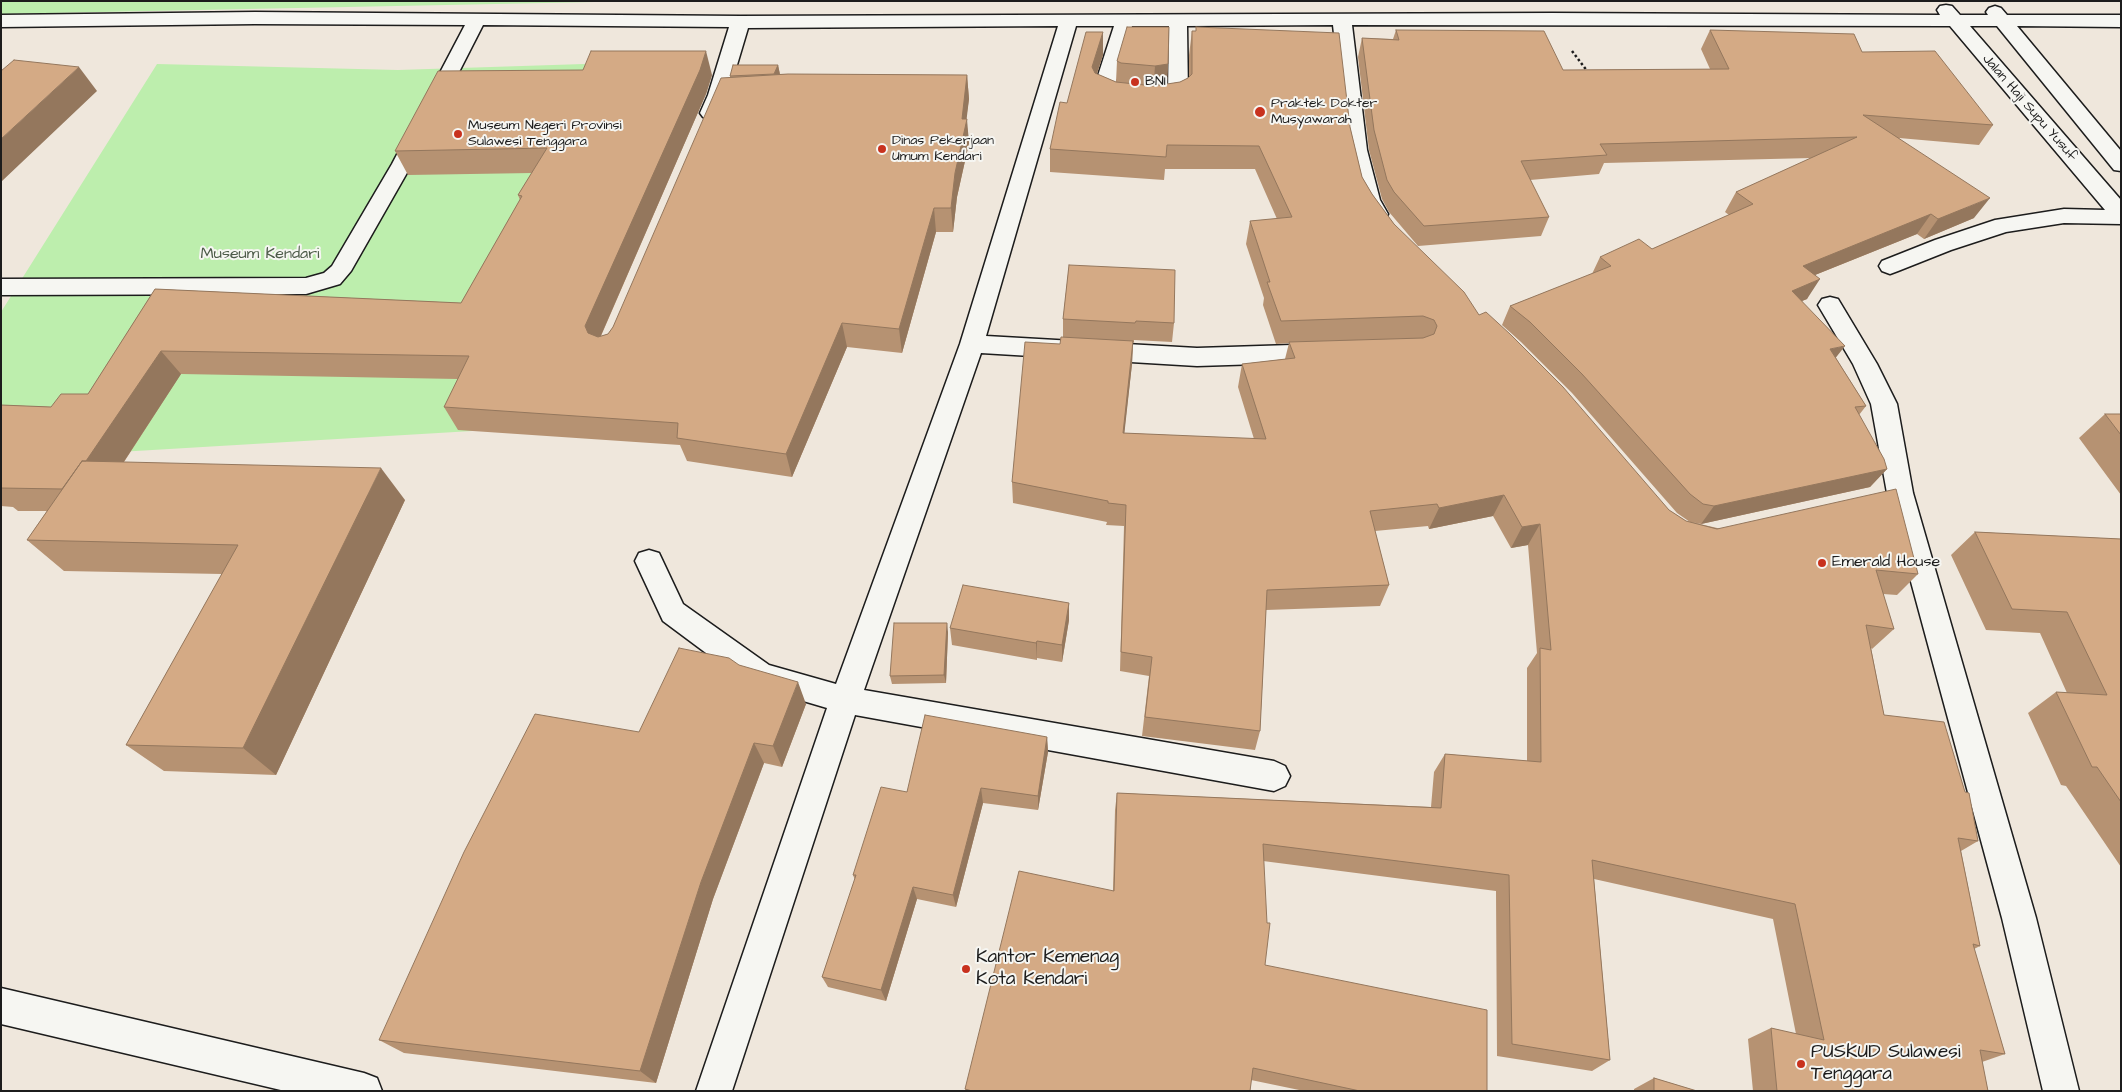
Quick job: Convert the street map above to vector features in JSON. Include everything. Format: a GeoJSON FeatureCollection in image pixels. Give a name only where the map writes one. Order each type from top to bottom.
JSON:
{"type":"FeatureCollection","features":[{"type":"Feature","properties":{"kind":"street"},"geometry":{"type":"LineString","coordinates":[[255,18],[275,1]]}},
{"type":"Feature","properties":{"kind":"street","name":"Jalan Haji Supu Yusuf"},"geometry":{"type":"LineString","coordinates":[[1938,1],[2121,215]]}},
{"type":"Feature","properties":{"kind":"street"},"geometry":{"type":"LineString","coordinates":[[1986,1],[2121,165]]}},
{"type":"Feature","properties":{"kind":"street"},"geometry":{"type":"LineString","coordinates":[[843,5],[875,21]]}},
{"type":"Feature","properties":{"kind":"street"},"geometry":{"type":"LineString","coordinates":[[1,21],[255,18],[740,22],[1069,20],[2121,21]]}},
{"type":"Feature","properties":{"kind":"street"},"geometry":{"type":"LineString","coordinates":[[1,287],[306,286],[332,279],[340,270],[402,164],[477,20]]}},
{"type":"Feature","properties":{"kind":"street"},"geometry":{"type":"LineString","coordinates":[[714,1091],[845,700],[972,344],[1069,20]]}},
{"type":"Feature","properties":{"kind":"street"},"geometry":{"type":"LineString","coordinates":[[1125,20],[1103,91],[1115,96],[1153,101],[1170,100],[1178,96],[1178,20]]}},
{"type":"Feature","properties":{"kind":"street"},"geometry":{"type":"LineString","coordinates":[[1342,20],[1357,150],[1369,200],[1378,216],[1388,228]]}},
{"type":"Feature","properties":{"kind":"street"},"geometry":{"type":"LineString","coordinates":[[702,131],[728,95],[740,22]]}},
{"type":"Feature","properties":{"kind":"street"},"geometry":{"type":"LineString","coordinates":[[1890,266],[1943,245],[2004,226],[2064,216],[2121,215]]}},
{"type":"Feature","properties":{"kind":"street"},"geometry":{"type":"LineString","coordinates":[[1830,305],[1865,364],[1884,404],[1890,495],[2019,918],[2061,1091]]}},
{"type":"Feature","properties":{"kind":"street"},"geometry":{"type":"LineString","coordinates":[[972,344],[1197,357],[1349,352]]}},
{"type":"Feature","properties":{"kind":"street"},"geometry":{"type":"LineString","coordinates":[[650,561],[673,612],[760,676],[845,700],[1274,776]]}},
{"type":"Feature","properties":{"kind":"street"},"geometry":{"type":"LineString","coordinates":[[1,1006],[364,1091]]}},
{"type":"Feature","properties":{"kind":"green space"},"geometry":{"type":"Polygon","coordinates":[[[1,1],[644,1],[1,14],[1,1]]]}},
{"type":"Feature","properties":{"kind":"green space","name":"Museum Kendari"},"geometry":{"type":"Polygon","coordinates":[[[646,62],[472,431],[1,459],[1,312],[157,64],[398,70],[646,62]]]}},
{"type":"Feature","properties":{"kind":"building"},"geometry":{"type":"Polygon","coordinates":[[[1127,27],[1169,27],[1168,64],[1155,66],[1117,61],[1127,27]]]}},
{"type":"Feature","properties":{"kind":"building"},"geometry":{"type":"Polygon","coordinates":[[[1196,27],[1339,33],[1350,127],[1362,177],[1372,194],[1394,224],[1464,292],[1479,315],[1486,312],[1563,387],[1669,510],[1686,521],[1717,529],[1896,489],[1918,574],[1876,570],[1894,629],[1866,625],[1884,715],[1944,722],[1965,792],[1969,793],[1978,841],[1958,838],[1980,946],[1973,944],[2005,1054],[1980,1050],[1988,1091],[1777,1091],[1771,1028],[1824,1040],[1795,904],[1592,860],[1610,1060],[1512,1044],[1509,875],[1263,844],[1267,923],[1270,923],[1265,965],[1487,1010],[1487,1091],[1360,1091],[1253,1068],[1250,1091],[972,1091],[965,1089],[1019,871],[1114,891],[1117,793],[1441,808],[1445,754],[1541,762],[1540,648],[1551,650],[1540,524],[1522,527],[1504,495],[1439,508],[1437,504],[1370,511],[1389,585],[1267,590],[1260,731],[1145,717],[1152,657],[1121,652],[1126,505],[1108,503],[1108,501],[1012,482],[1025,342],[1060,344],[1061,337],[1133,341],[1123,433],[1266,439],[1242,364],[1295,358],[1289,342],[1423,338],[1434,334],[1437,326],[1434,320],[1423,316],[1281,321],[1267,282],[1270,282],[1250,221],[1292,217],[1259,146],[1167,145],[1166,157],[1050,149],[1060,102],[1067,103],[1086,32],[1103,32],[1092,67],[1095,73],[1116,82],[1154,86],[1180,82],[1192,74],[1192,31],[1196,31],[1196,27]]]}},
{"type":"Feature","properties":{"kind":"building"},"geometry":{"type":"Polygon","coordinates":[[[1396,30],[1544,31],[1563,70],[1729,69],[1710,30],[1854,34],[1862,52],[1935,51],[1993,125],[1863,115],[1990,198],[1938,219],[1931,214],[1803,266],[1820,279],[1792,291],[1845,346],[1830,349],[1866,406],[1855,407],[1884,459],[1887,469],[1714,506],[1703,504],[1690,494],[1582,374],[1530,322],[1510,306],[1611,266],[1600,257],[1639,239],[1652,249],[1753,204],[1736,192],[1857,137],[1600,144],[1607,155],[1521,161],[1549,217],[1424,226],[1394,192],[1387,180],[1374,130],[1362,38],[1399,40],[1396,30]]]}},
{"type":"Feature","properties":{"kind":"building"},"geometry":{"type":"Polygon","coordinates":[[[591,51],[706,51],[700,70],[585,326],[588,333],[598,337],[608,334],[613,327],[721,78],[788,74],[967,75],[962,119],[967,119],[955,173],[951,208],[934,208],[899,329],[842,323],[786,454],[677,438],[678,423],[444,407],[469,356],[161,351],[86,461],[82,461],[62,489],[1,488],[1,405],[51,407],[61,394],[88,394],[155,289],[461,303],[522,196],[518,195],[547,148],[395,151],[438,71],[583,70],[591,51]]]}},
{"type":"Feature","properties":{"kind":"building"},"geometry":{"type":"Polygon","coordinates":[[[14,60],[79,67],[1,139],[1,71],[14,60]]]}},
{"type":"Feature","properties":{"kind":"building"},"geometry":{"type":"Polygon","coordinates":[[[733,65],[778,65],[774,74],[730,76],[733,65]]]}},
{"type":"Feature","properties":{"kind":"building"},"geometry":{"type":"Polygon","coordinates":[[[1069,265],[1175,270],[1174,323],[1063,319],[1069,265]]]}},
{"type":"Feature","properties":{"kind":"building"},"geometry":{"type":"Polygon","coordinates":[[[2105,414],[2121,414],[2121,435],[2105,414]]]}},
{"type":"Feature","properties":{"kind":"building"},"geometry":{"type":"Polygon","coordinates":[[[82,461],[381,468],[243,748],[126,745],[238,545],[27,540],[82,461]]]}},
{"type":"Feature","properties":{"kind":"building"},"geometry":{"type":"Polygon","coordinates":[[[1975,532],[2121,539],[2121,802],[2097,767],[2092,767],[2056,692],[2107,695],[2067,612],[2012,609],[1975,532]]]}},
{"type":"Feature","properties":{"kind":"building"},"geometry":{"type":"Polygon","coordinates":[[[963,585],[1069,603],[1062,645],[1037,641],[1036,643],[950,628],[963,585]]]}},
{"type":"Feature","properties":{"kind":"building"},"geometry":{"type":"Polygon","coordinates":[[[894,623],[947,623],[944,675],[890,676],[894,623]]]}},
{"type":"Feature","properties":{"kind":"building"},"geometry":{"type":"Polygon","coordinates":[[[679,648],[729,658],[739,665],[798,682],[773,746],[754,743],[701,882],[640,1071],[379,1040],[464,852],[535,714],[639,732],[679,648]]]}},
{"type":"Feature","properties":{"kind":"building"},"geometry":{"type":"Polygon","coordinates":[[[925,715],[1047,737],[1038,796],[981,788],[953,895],[913,887],[881,990],[822,977],[856,875],[853,875],[881,787],[907,792],[925,715]]]}},
{"type":"Feature","properties":{"kind":"building"},"geometry":{"type":"Polygon","coordinates":[[[1654,1078],[1697,1091],[1654,1091],[1654,1078]]]}},
{"type":"Feature","properties":{"kind":"place","name":"BNI"},"geometry":{"type":"Point","coordinates":[1135,82]}},
{"type":"Feature","properties":{"kind":"place","name":"Praktek Dokter Musyawarah"},"geometry":{"type":"Point","coordinates":[1260,112]}},
{"type":"Feature","properties":{"kind":"place","name":"Museum Negeri Provinsi Sulawesi Tenggara"},"geometry":{"type":"Point","coordinates":[458,134]}},
{"type":"Feature","properties":{"kind":"place","name":"Dinas Pekerjaan Umum Kendari"},"geometry":{"type":"Point","coordinates":[882,149]}},
{"type":"Feature","properties":{"kind":"place","name":"Emerald House"},"geometry":{"type":"Point","coordinates":[1822,563]}},
{"type":"Feature","properties":{"kind":"place","name":"Kantor Kemenag Kota Kendari"},"geometry":{"type":"Point","coordinates":[966,969]}},
{"type":"Feature","properties":{"kind":"place","name":"PUSKUD Sulawesi Tenggara"},"geometry":{"type":"Point","coordinates":[1801,1064]}}]}
